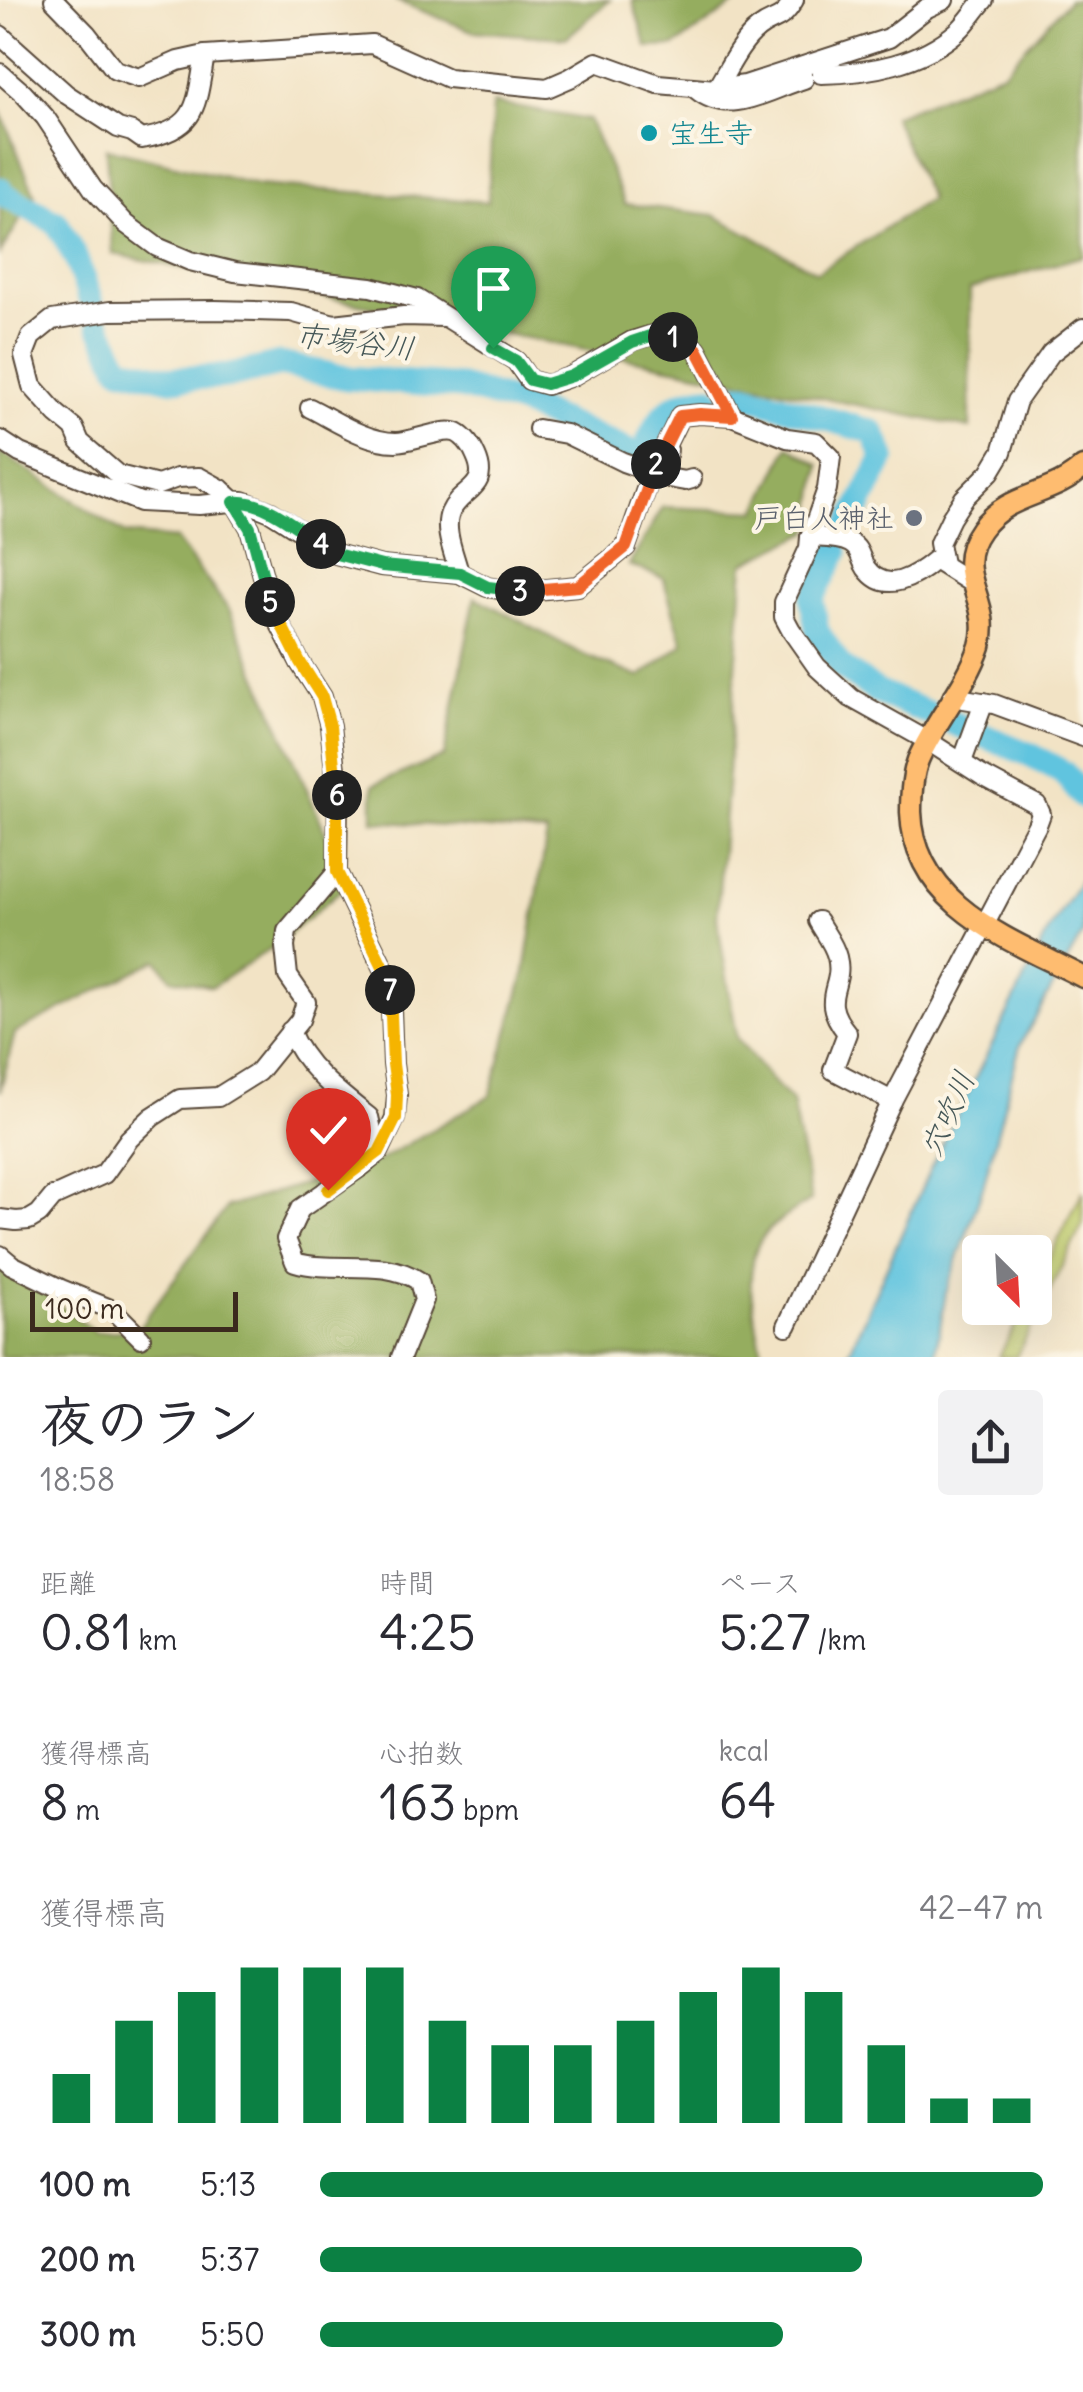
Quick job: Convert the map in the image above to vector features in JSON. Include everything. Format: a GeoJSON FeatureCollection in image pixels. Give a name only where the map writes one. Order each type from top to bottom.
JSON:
{"type":"FeatureCollection","features":[{"type":"Feature","properties":{"kind":"main road"},"geometry":{"type":"LineString","coordinates":[[1083,467],[1060,485],[998,510],[979,531],[970,549],[968,570],[983,616],[984,633],[976,657],[916,763],[911,794],[912,827],[921,856],[940,887],[960,909],[992,930],[1083,976]]}},
{"type":"Feature","properties":{"kind":"street"},"geometry":{"type":"LineString","coordinates":[[54,0],[115,70],[139,78],[178,61],[205,55],[372,44],[448,78],[546,88],[597,62],[658,84],[716,89],[745,85],[890,38],[927,8],[944,0]]}},
{"type":"Feature","properties":{"kind":"street"},"geometry":{"type":"LineString","coordinates":[[716,89],[742,48],[758,30],[784,17],[794,0]]}},
{"type":"Feature","properties":{"kind":"street"},"geometry":{"type":"LineString","coordinates":[[821,74],[853,73],[907,61],[946,41],[984,0]]}},
{"type":"Feature","properties":{"kind":"street"},"geometry":{"type":"LineString","coordinates":[[694,87],[708,98],[730,104],[872,56],[893,44],[898,31]]}},
{"type":"Feature","properties":{"kind":"street"},"geometry":{"type":"LineString","coordinates":[[0,34],[66,94],[142,139],[171,132],[188,120],[197,98],[205,55]]}},
{"type":"Feature","properties":{"kind":"street"},"geometry":{"type":"LineString","coordinates":[[0,73],[45,117],[93,189],[126,224],[158,247],[190,261],[235,272],[396,292],[417,299],[516,361],[530,380],[546,384],[572,376],[632,342],[662,332],[697,349],[732,416]]}},
{"type":"Feature","properties":{"kind":"street"},"geometry":{"type":"LineString","coordinates":[[402,1357],[424,1300],[419,1281],[408,1274],[376,1268],[295,1262],[286,1239],[300,1209],[379,1152],[396,1118],[390,981],[337,872],[338,795],[330,726],[322,697],[272,610],[250,528],[222,488],[199,478],[177,478],[158,484],[118,475],[80,442],[74,428],[32,386],[24,355],[31,337],[52,320],[110,311],[291,312],[334,324],[404,316],[444,317]]}},
{"type":"Feature","properties":{"kind":"street"},"geometry":{"type":"LineString","coordinates":[[943,564],[940,544],[951,518],[1002,452],[1017,401],[1051,353],[1083,328]]}},
{"type":"Feature","properties":{"kind":"street"},"geometry":{"type":"LineString","coordinates":[[1030,380],[1040,355],[1038,341]]}},
{"type":"Feature","properties":{"kind":"street"},"geometry":{"type":"LineString","coordinates":[[310,408],[384,440],[398,442],[450,431],[458,433],[473,448],[480,463],[480,477],[449,514],[448,526],[460,573]]}},
{"type":"Feature","properties":{"kind":"street"},"geometry":{"type":"LineString","coordinates":[[0,440],[20,453],[140,502],[253,504],[336,554],[382,566],[460,573],[488,587],[516,592],[578,586],[626,547],[650,478],[680,416],[732,416],[788,438],[816,442],[831,457],[827,489],[809,548],[784,602],[784,617],[791,630],[818,667],[851,698],[930,736],[964,757],[980,775],[1037,804],[1041,814],[992,930],[892,1101],[788,1326]]}},
{"type":"Feature","properties":{"kind":"street"},"geometry":{"type":"LineString","coordinates":[[538,429],[566,434],[643,469],[660,457]]}},
{"type":"Feature","properties":{"kind":"street"},"geometry":{"type":"LineString","coordinates":[[672,430],[664,468],[668,478],[692,479]]}},
{"type":"Feature","properties":{"kind":"street"},"geometry":{"type":"LineString","coordinates":[[810,537],[846,540],[859,550],[865,567],[875,577],[893,583],[913,578],[935,560],[972,584]]}},
{"type":"Feature","properties":{"kind":"street"},"geometry":{"type":"LineString","coordinates":[[950,701],[1083,737]]}},
{"type":"Feature","properties":{"kind":"street"},"geometry":{"type":"LineString","coordinates":[[964,757],[982,708]]}},
{"type":"Feature","properties":{"kind":"street"},"geometry":{"type":"LineString","coordinates":[[0,1219],[29,1220],[40,1214],[52,1197],[104,1174],[129,1139],[180,1099],[218,1098],[258,1072],[300,1020],[306,1002],[288,976],[284,948],[287,931],[337,872]]}},
{"type":"Feature","properties":{"kind":"street"},"geometry":{"type":"LineString","coordinates":[[818,921],[837,958],[832,997],[836,1019],[847,1033],[833,1070],[892,1101]]}},
{"type":"Feature","properties":{"kind":"street"},"geometry":{"type":"LineString","coordinates":[[290,1031],[308,1064],[369,1117],[370,1160]]}},
{"type":"Feature","properties":{"kind":"street"},"geometry":{"type":"LineString","coordinates":[[0,1255],[61,1289],[112,1310],[141,1338]]}},
{"type":"Feature","properties":{"kind":"green space"},"geometry":{"type":"Polygon","coordinates":[[[395,0],[610,0],[566,38],[472,31],[395,0]]]}},
{"type":"Feature","properties":{"kind":"green space"},"geometry":{"type":"Polygon","coordinates":[[[632,0],[741,0],[675,46],[647,47],[632,0]]]}},
{"type":"Feature","properties":{"kind":"green space"},"geometry":{"type":"Polygon","coordinates":[[[1069,0],[1083,0],[1083,256],[970,289],[970,428],[113,254],[106,148],[257,185],[488,202],[493,103],[589,120],[625,204],[714,215],[817,272],[930,199],[893,116],[1003,72],[1069,0]]]}},
{"type":"Feature","properties":{"kind":"green space"},"geometry":{"type":"Polygon","coordinates":[[[0,110],[35,195],[0,254],[0,110]]]}},
{"type":"Feature","properties":{"kind":"green space"},"geometry":{"type":"Polygon","coordinates":[[[789,446],[820,465],[809,532],[744,563],[717,918],[737,1038],[792,1101],[811,1200],[766,1233],[753,1261],[751,1293],[763,1357],[0,1357],[0,1261],[95,1332],[137,1330],[227,1207],[378,1161],[490,1096],[525,972],[547,833],[373,821],[373,785],[444,756],[475,597],[586,656],[640,677],[683,644],[663,578],[629,565],[663,507],[757,511],[789,446]]]}},
{"type":"Feature","properties":{"kind":"green space"},"geometry":{"type":"Polygon","coordinates":[[[0,452],[125,534],[176,539],[229,610],[348,884],[276,945],[212,987],[171,978],[157,960],[15,1033],[0,1092],[0,452]]]}},
{"type":"Feature","properties":{"kind":"green space"},"geometry":{"type":"Polygon","coordinates":[[[1083,1191],[1083,1224],[1052,1286],[1052,1252],[1083,1191]]]}},
{"type":"Feature","properties":{"kind":"green space"},"geometry":{"type":"Polygon","coordinates":[[[1015,1325],[1032,1325],[1016,1357],[999,1357],[1015,1325]]]}},
{"type":"Feature","properties":{"kind":"water"},"geometry":{"type":"Polygon","coordinates":[[[1083,876],[1083,933],[1020,1045],[983,1187],[966,1235],[962,1235],[962,1247],[946,1293],[935,1357],[847,1357],[932,1165],[1049,930],[1083,876]]]}},
{"type":"Feature","properties":{"kind":"waterway","name":"市場谷川"},"geometry":{"type":"LineString","coordinates":[[0,189],[57,223],[76,259],[91,302]]}},
{"type":"Feature","properties":{"kind":"waterway","name":"市場谷川"},"geometry":{"type":"LineString","coordinates":[[99,325],[120,367],[170,379],[229,376],[280,364],[347,378],[461,387],[522,404],[641,457],[664,415],[682,403],[708,397]]}},
{"type":"Feature","properties":{"kind":"waterway","name":"市場谷川"},"geometry":{"type":"LineString","coordinates":[[735,396],[744,395],[873,432],[884,457],[848,529]]}},
{"type":"Feature","properties":{"kind":"waterway","name":"市場谷川"},"geometry":{"type":"LineString","coordinates":[[836,552],[812,599],[817,631],[840,666],[877,692],[1063,772],[1083,797]]}},
{"type":"Feature","properties":{"kind":"place","name":"宝生寺"},"geometry":{"type":"Point","coordinates":[649,133]}},
{"type":"Feature","properties":{"kind":"place","name":"戸白人神社"},"geometry":{"type":"Point","coordinates":[914,518]}},
{"type":"Feature","properties":{"kind":"route"},"geometry":{"type":"LineString","coordinates":[[328,1190],[379,1152],[396,1118],[390,981],[337,872],[338,795],[330,726],[322,697],[272,610],[250,528],[234,502],[253,504],[270,512],[336,554],[382,566],[460,573],[488,587],[516,592],[578,586],[626,547],[650,478],[680,416],[732,416],[697,349],[662,332],[632,342],[572,376],[546,384],[530,380],[516,361],[493,348]]}},
{"type":"Feature","properties":{"kind":"water label","name":"穴吹川"},"geometry":{"type":"Point","coordinates":[948,1114]}}]}
